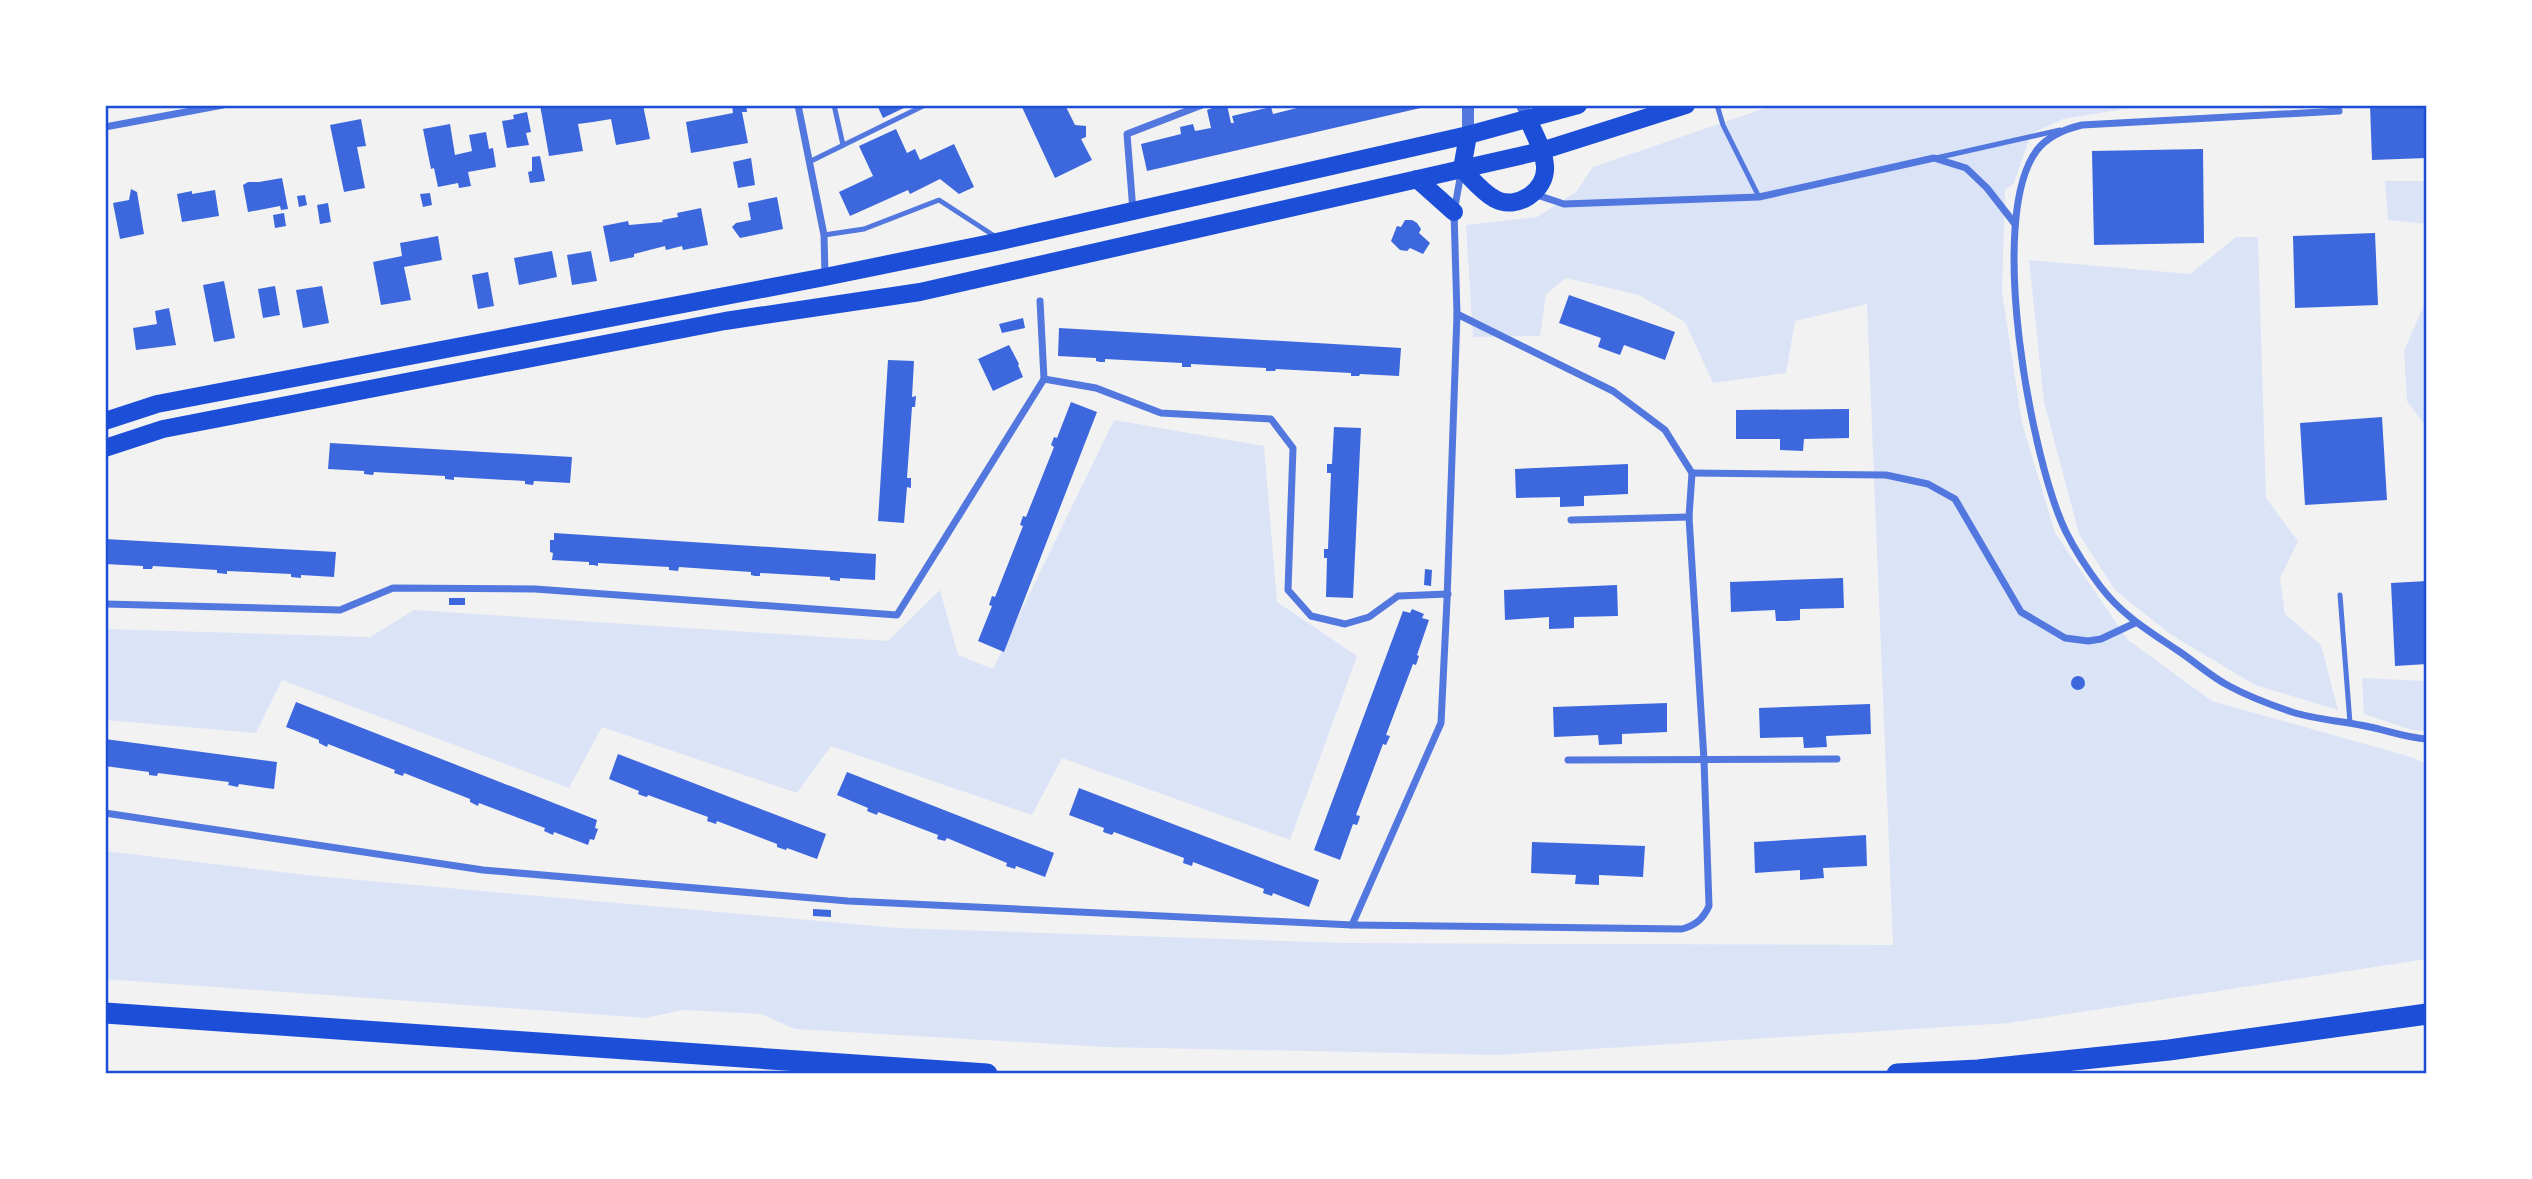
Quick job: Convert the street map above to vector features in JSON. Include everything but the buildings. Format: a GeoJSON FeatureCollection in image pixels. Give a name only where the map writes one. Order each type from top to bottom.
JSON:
{"type":"FeatureCollection","features":[{"type":"Feature","properties":{"kind":"highway"},"geometry":{"type":"LineString","coordinates":[[105,1013],[987,1074]]}},
{"type":"Feature","properties":{"kind":"highway"},"geometry":{"type":"LineString","coordinates":[[1897,1074],[1978,1070],[2169,1050],[2427,1014]]}},
{"type":"Feature","properties":{"kind":"main road"},"geometry":{"type":"LineString","coordinates":[[105,422],[157,404],[1001,241],[1468,135],[1525,112],[1578,105]]}},
{"type":"Feature","properties":{"kind":"main road"},"geometry":{"type":"LineString","coordinates":[[105,448],[163,429],[359,391],[725,321],[920,292],[1541,151],[1686,105]]}},
{"type":"Feature","properties":{"kind":"main road"},"geometry":{"type":"LineString","coordinates":[[1462,169],[1482,190],[1497,200],[1519,201],[1539,188],[1545,166],[1525,112]]}},
{"type":"Feature","properties":{"kind":"main road"},"geometry":{"type":"LineString","coordinates":[[1462,169],[1468,135]]}},
{"type":"Feature","properties":{"kind":"main road"},"geometry":{"type":"LineString","coordinates":[[1417,179],[1454,212]]}},
{"type":"Feature","properties":{"kind":"street"},"geometry":{"type":"LineString","coordinates":[[105,127],[223,105]]}},
{"type":"Feature","properties":{"kind":"street"},"geometry":{"type":"LineString","coordinates":[[797,105],[824,235],[825,277]]}},
{"type":"Feature","properties":{"kind":"street"},"geometry":{"type":"LineString","coordinates":[[1133,212],[1127,134],[1202,105]]}},
{"type":"Feature","properties":{"kind":"street"},"geometry":{"type":"LineString","coordinates":[[1468,105],[1468,135]]}},
{"type":"Feature","properties":{"kind":"street"},"geometry":{"type":"LineString","coordinates":[[2339,111],[2082,125],[2063,129],[2038,149],[2026,172],[2015,224],[2014,286],[2020,346],[2030,408],[2046,473],[2066,531],[2100,586],[2135,623],[2228,685],[2294,713],[2427,739]]}},
{"type":"Feature","properties":{"kind":"street"},"geometry":{"type":"LineString","coordinates":[[1533,193],[1564,204],[1759,197],[1934,158],[1966,168],[1987,188],[2015,224]]}},
{"type":"Feature","properties":{"kind":"street"},"geometry":{"type":"LineString","coordinates":[[1352,925],[1441,723],[1457,314],[1454,212],[1462,169]]}},
{"type":"Feature","properties":{"kind":"street"},"geometry":{"type":"LineString","coordinates":[[105,604],[340,610],[393,588],[534,589],[897,615],[1044,379],[1040,301]]}},
{"type":"Feature","properties":{"kind":"street"},"geometry":{"type":"LineString","coordinates":[[105,813],[483,870],[848,901],[1352,925],[1682,929],[1693,926],[1703,918],[1709,906],[1704,760],[1689,517],[1692,473],[1665,430],[1613,391],[1457,314]]}},
{"type":"Feature","properties":{"kind":"street"},"geometry":{"type":"LineString","coordinates":[[1044,379],[1096,388],[1160,413],[1271,419],[1293,448],[1289,590],[1311,616],[1345,624],[1369,617],[1398,596],[1448,594]]}},
{"type":"Feature","properties":{"kind":"street"},"geometry":{"type":"LineString","coordinates":[[1692,473],[1886,475],[1928,484],[1955,499],[2021,612],[2065,638],[2088,641],[2101,639],[2135,623]]}},
{"type":"Feature","properties":{"kind":"street"},"geometry":{"type":"LineString","coordinates":[[1571,520],[1689,517]]}},
{"type":"Feature","properties":{"kind":"street"},"geometry":{"type":"LineString","coordinates":[[1568,760],[1837,759]]}},
{"type":"Feature","properties":{"kind":"lane"},"geometry":{"type":"LineString","coordinates":[[834,105],[843,145]]}},
{"type":"Feature","properties":{"kind":"lane"},"geometry":{"type":"LineString","coordinates":[[809,162],[925,105]]}},
{"type":"Feature","properties":{"kind":"lane"},"geometry":{"type":"LineString","coordinates":[[1717,105],[1723,125],[1759,197]]}},
{"type":"Feature","properties":{"kind":"lane"},"geometry":{"type":"LineString","coordinates":[[1934,158],[2063,129]]}},
{"type":"Feature","properties":{"kind":"lane"},"geometry":{"type":"LineString","coordinates":[[824,235],[864,229],[940,200],[1001,241]]}},
{"type":"Feature","properties":{"kind":"lane"},"geometry":{"type":"LineString","coordinates":[[2340,595],[2350,723]]}},
{"type":"Feature","properties":{"kind":"shaded area"},"geometry":{"type":"Polygon","coordinates":[[[1774,105],[2148,105],[2063,119],[2031,134],[2014,183],[2005,190],[2002,292],[2022,423],[2055,533],[2128,640],[2212,701],[2411,757],[2427,764],[2427,959],[2009,1023],[1497,1055],[1105,1047],[795,1029],[761,1014],[682,1010],[646,1018],[105,979],[105,851],[315,876],[898,928],[1346,943],[1893,945],[1867,304],[1795,321],[1786,373],[1713,383],[1685,322],[1639,295],[1566,278],[1546,294],[1540,336],[1473,337],[1466,225],[1537,217],[1576,192],[1593,167],[1774,105]]]}},
{"type":"Feature","properties":{"kind":"shaded area"},"geometry":{"type":"Polygon","coordinates":[[[2385,181],[2427,181],[2427,224],[2388,220],[2385,181]]]}},
{"type":"Feature","properties":{"kind":"shaded area"},"geometry":{"type":"Polygon","coordinates":[[[2236,237],[2258,237],[2266,498],[2298,541],[2280,578],[2285,614],[2321,645],[2338,710],[2255,685],[2170,634],[2115,590],[2079,534],[2044,402],[2029,260],[2190,274],[2236,237]]]}},
{"type":"Feature","properties":{"kind":"shaded area"},"geometry":{"type":"Polygon","coordinates":[[[2427,298],[2427,428],[2407,401],[2404,351],[2427,298]]]}},
{"type":"Feature","properties":{"kind":"shaded area"},"geometry":{"type":"Polygon","coordinates":[[[1114,420],[1264,446],[1277,602],[1357,656],[1290,840],[1062,758],[1032,815],[831,746],[797,793],[602,727],[569,788],[282,680],[256,733],[105,720],[105,629],[370,637],[414,610],[888,641],[940,590],[958,655],[993,669],[1114,420]]]}},
{"type":"Feature","properties":{"kind":"shaded area"},"geometry":{"type":"Polygon","coordinates":[[[2362,678],[2427,681],[2427,731],[2412,730],[2364,714],[2362,678]]]}}]}
